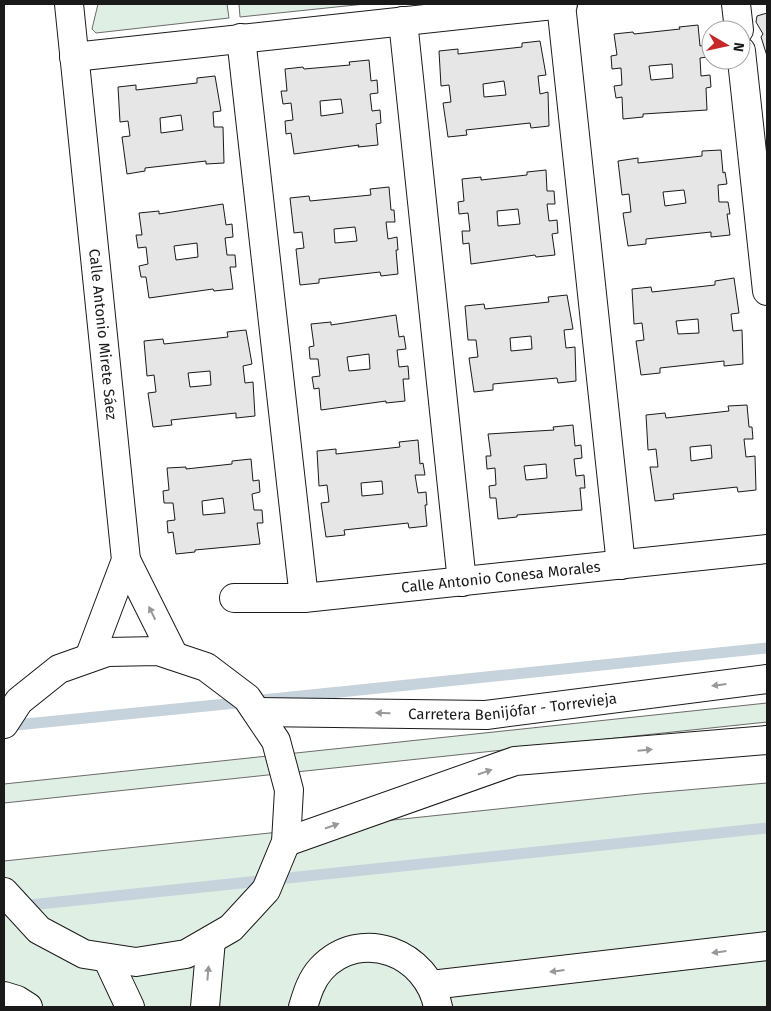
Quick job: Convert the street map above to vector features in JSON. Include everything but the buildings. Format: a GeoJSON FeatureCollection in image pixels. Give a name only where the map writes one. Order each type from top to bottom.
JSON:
{"type":"FeatureCollection","features":[{"type":"Feature","properties":{"kind":"street","name":"Calle Antonio Mirete Sáez"},"geometry":{"type":"LineString","coordinates":[[69,4],[126,560],[89,658]]}},
{"type":"Feature","properties":{"kind":"street"},"geometry":{"type":"LineString","coordinates":[[74,57],[562,4],[621,565]]}},
{"type":"Feature","properties":{"kind":"street"},"geometry":{"type":"LineString","coordinates":[[736,4],[738,20]]}},
{"type":"Feature","properties":{"kind":"street"},"geometry":{"type":"LineString","coordinates":[[403,21],[462,582]]}},
{"type":"Feature","properties":{"kind":"street"},"geometry":{"type":"LineString","coordinates":[[241,38],[304,598]]}},
{"type":"Feature","properties":{"kind":"street"},"geometry":{"type":"LineString","coordinates":[[743,70],[767,291]]}},
{"type":"Feature","properties":{"kind":"street"},"geometry":{"type":"LineString","coordinates":[[755,182],[767,218]]}},
{"type":"Feature","properties":{"kind":"street","name":"Calle Antonio Conesa Morales"},"geometry":{"type":"LineString","coordinates":[[234,598],[304,598],[767,550]]}},
{"type":"Feature","properties":{"kind":"street"},"geometry":{"type":"LineString","coordinates":[[126,560],[174,656]]}},
{"type":"Feature","properties":{"kind":"street"},"geometry":{"type":"LineString","coordinates":[[4,724],[19,701],[59,669],[107,652],[158,651],[206,667],[247,698],[276,740],[289,790],[286,842],[266,890],[231,928],[186,954],[136,962],[84,954],[39,930],[4,892]]}},
{"type":"Feature","properties":{"kind":"street","name":"Carretera Benijófar - Torrevieja"},"geometry":{"type":"LineString","coordinates":[[257,712],[486,715],[767,679]]}},
{"type":"Feature","properties":{"kind":"street"},"geometry":{"type":"LineString","coordinates":[[286,842],[515,762],[767,740]]}},
{"type":"Feature","properties":{"kind":"street"},"geometry":{"type":"LineString","coordinates":[[205,1007],[211,940]]}},
{"type":"Feature","properties":{"kind":"street"},"geometry":{"type":"LineString","coordinates":[[303,1007],[309,987],[321,969],[338,956],[358,949],[380,948],[401,955],[419,967],[435,996],[767,946]]}},
{"type":"Feature","properties":{"kind":"street"},"geometry":{"type":"LineString","coordinates":[[107,958],[130,1007]]}},
{"type":"Feature","properties":{"kind":"street"},"geometry":{"type":"LineString","coordinates":[[4,996],[17,1000],[28,1007]]}},
{"type":"Feature","properties":{"kind":"green space"},"geometry":{"type":"Polygon","coordinates":[[[98,4],[227,4],[229,18],[96,33],[92,29],[98,4]]]}},
{"type":"Feature","properties":{"kind":"green space"},"geometry":{"type":"Polygon","coordinates":[[[239,4],[365,4],[240,17],[239,4]]]}},
{"type":"Feature","properties":{"kind":"green space"},"geometry":{"type":"Polygon","coordinates":[[[767,703],[767,722],[4,803],[4,784],[767,703]]]}},
{"type":"Feature","properties":{"kind":"green space"},"geometry":{"type":"Polygon","coordinates":[[[767,783],[767,1007],[4,1007],[4,861],[640,794],[767,783]]]}},
{"type":"Feature","properties":{"kind":"waterway"},"geometry":{"type":"LineString","coordinates":[[262,700],[767,648]]}},
{"type":"Feature","properties":{"kind":"waterway"},"geometry":{"type":"LineString","coordinates":[[6,726],[246,702]]}},
{"type":"Feature","properties":{"kind":"waterway"},"geometry":{"type":"LineString","coordinates":[[20,906],[767,828]]}}]}
